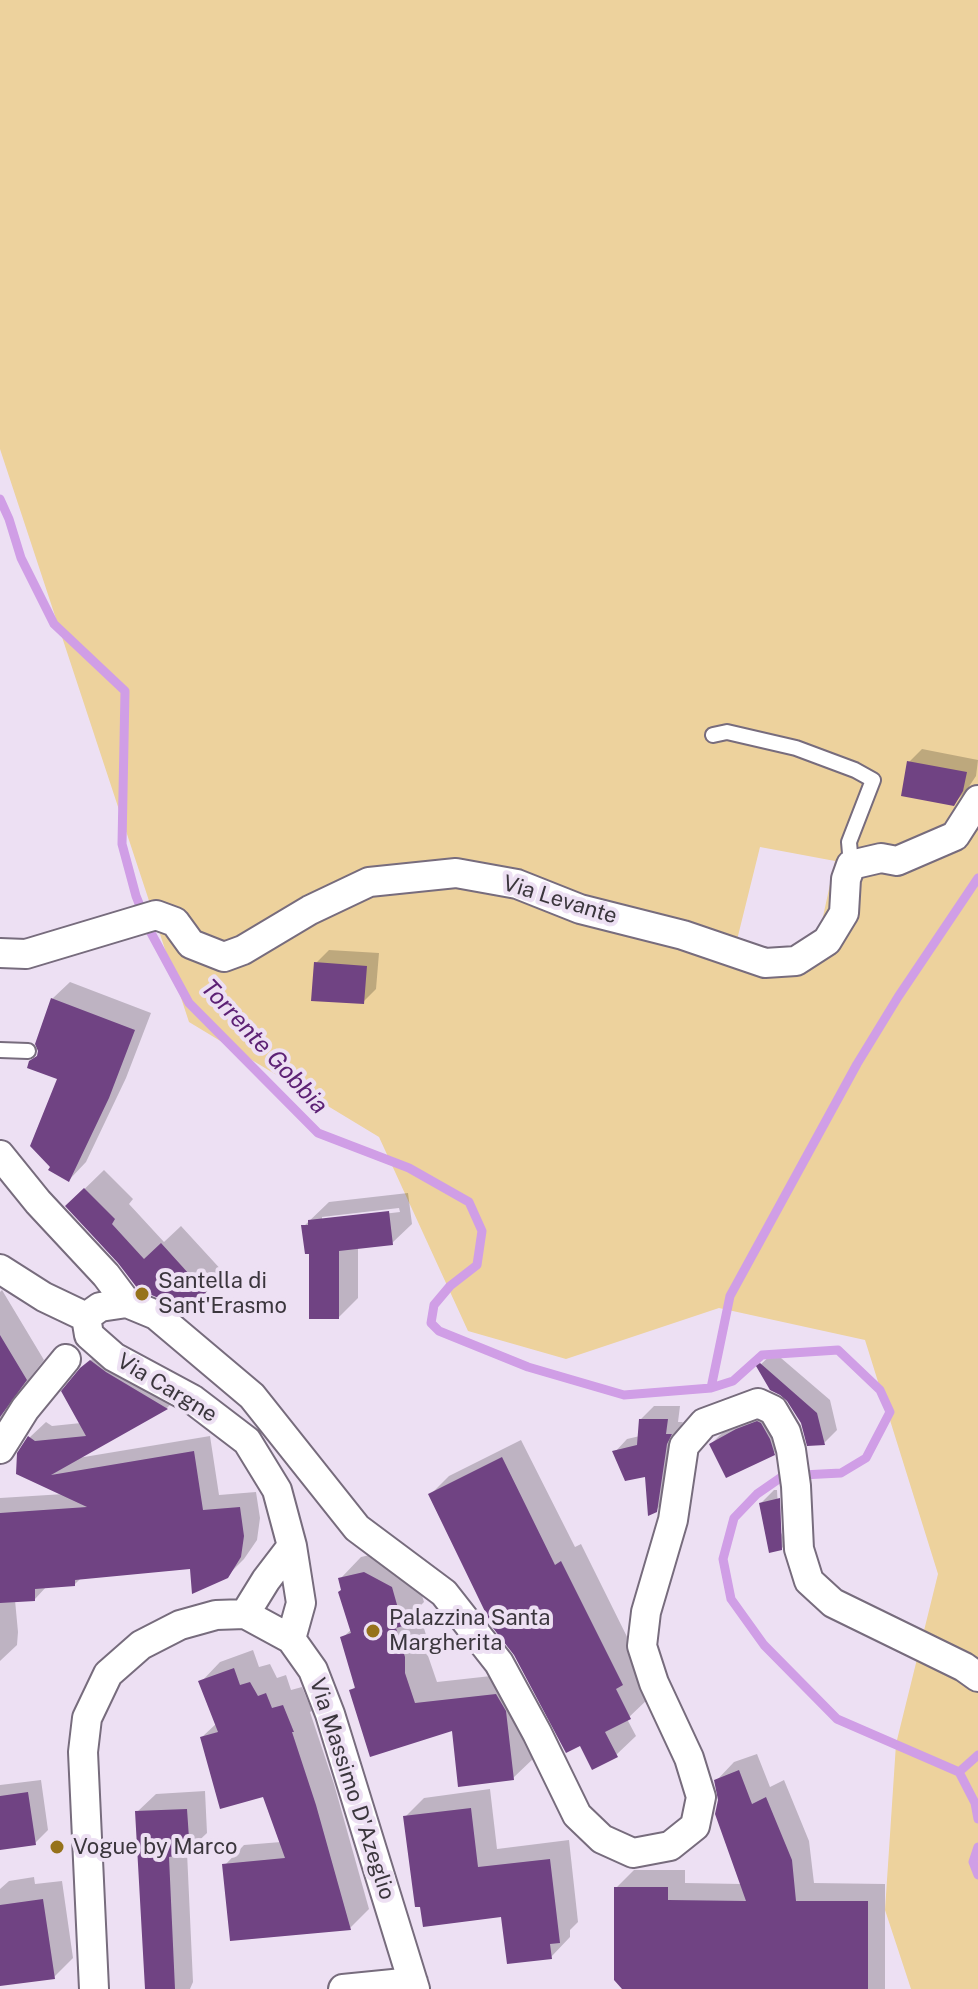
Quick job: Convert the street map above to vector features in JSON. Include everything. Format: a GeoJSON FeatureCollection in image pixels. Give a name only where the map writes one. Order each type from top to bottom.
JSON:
{"type":"FeatureCollection","features":[{"type":"Feature","properties":{"kind":"street"},"geometry":{"type":"LineString","coordinates":[[851,865],[881,858],[897,861],[955,836],[978,800]]}},
{"type":"Feature","properties":{"kind":"street","name":"Via Levante"},"geometry":{"type":"LineString","coordinates":[[0,953],[26,954],[111,937],[156,915],[175,922],[191,944],[224,957],[243,950],[310,910],[369,882],[456,873],[517,884],[580,909],[683,935],[765,963],[796,961],[827,941],[844,913],[846,879],[851,865]]}},
{"type":"Feature","properties":{"kind":"street"},"geometry":{"type":"LineString","coordinates":[[0,1155],[127,1303],[156,1315],[252,1396],[357,1528],[444,1593],[499,1663],[577,1815],[602,1839],[633,1853],[670,1846],[695,1826],[701,1797],[689,1758],[654,1683],[642,1646],[646,1612],[673,1520],[684,1446],[704,1423],[758,1403],[773,1410],[786,1432],[791,1450],[799,1549],[809,1581],[833,1603],[964,1667],[978,1677]]}},
{"type":"Feature","properties":{"kind":"street"},"geometry":{"type":"LineString","coordinates":[[0,1269],[44,1297],[86,1317],[100,1307],[127,1303]]}},
{"type":"Feature","properties":{"kind":"street","name":"Via Cargne"},"geometry":{"type":"LineString","coordinates":[[86,1317],[89,1335],[114,1357],[192,1399],[247,1441],[277,1490],[292,1546],[301,1603],[291,1639]]}},
{"type":"Feature","properties":{"kind":"street"},"geometry":{"type":"LineString","coordinates":[[0,1449],[25,1409],[66,1359]]}},
{"type":"Feature","properties":{"kind":"street"},"geometry":{"type":"LineString","coordinates":[[94,1989],[83,1752],[87,1718],[108,1674],[141,1645],[180,1625],[216,1615],[245,1614],[292,1546]]}},
{"type":"Feature","properties":{"kind":"street","name":"Via Massimo D'Azeglio"},"geometry":{"type":"LineString","coordinates":[[245,1614],[291,1639],[313,1670],[330,1714],[414,1985]]}},
{"type":"Feature","properties":{"kind":"street"},"geometry":{"type":"LineString","coordinates":[[343,1989],[414,1985]]}},
{"type":"Feature","properties":{"kind":"lane"},"geometry":{"type":"LineString","coordinates":[[713,735],[727,732],[796,748],[873,780],[849,842],[851,865]]}},
{"type":"Feature","properties":{"kind":"lane"},"geometry":{"type":"LineString","coordinates":[[0,1050],[28,1051]]}},
{"type":"Feature","properties":{"kind":"shaded area"},"geometry":{"type":"Polygon","coordinates":[[[0,0],[978,0],[978,1989],[911,1989],[885,1910],[896,1744],[938,1574],[865,1340],[719,1308],[566,1359],[468,1331],[379,1137],[189,1022],[0,449],[0,0]],[[760,847],[736,944],[773,957],[818,940],[835,861],[760,847]]]}},
{"type":"Feature","properties":{"kind":"building"},"geometry":{"type":"Polygon","coordinates":[[[907,761],[967,772],[963,791],[954,806],[901,796],[907,761]]]}},
{"type":"Feature","properties":{"kind":"building"},"geometry":{"type":"Polygon","coordinates":[[[314,962],[367,966],[364,1004],[311,1001],[314,962]]]}},
{"type":"Feature","properties":{"kind":"building"},"geometry":{"type":"Polygon","coordinates":[[[51,998],[135,1030],[109,1098],[69,1182],[48,1170],[50,1167],[30,1146],[57,1079],[27,1068],[29,1061],[37,1056],[35,1044],[51,998]]]}},
{"type":"Feature","properties":{"kind":"building"},"geometry":{"type":"Polygon","coordinates":[[[84,1188],[115,1219],[112,1224],[144,1259],[161,1243],[208,1295],[184,1317],[163,1300],[138,1289],[65,1206],[84,1188]]]}},
{"type":"Feature","properties":{"kind":"building"},"geometry":{"type":"Polygon","coordinates":[[[389,1211],[393,1245],[339,1251],[339,1319],[309,1319],[309,1254],[305,1254],[301,1225],[308,1225],[308,1220],[389,1211]]]}},
{"type":"Feature","properties":{"kind":"building"},"geometry":{"type":"Polygon","coordinates":[[[0,1335],[27,1380],[0,1417],[0,1335]]]}},
{"type":"Feature","properties":{"kind":"building"},"geometry":{"type":"Polygon","coordinates":[[[90,1360],[168,1409],[51,1475],[194,1451],[203,1510],[240,1507],[244,1536],[241,1557],[228,1578],[192,1594],[190,1569],[75,1580],[75,1586],[35,1589],[35,1601],[0,1603],[0,1513],[87,1507],[16,1474],[17,1453],[28,1436],[35,1441],[86,1436],[61,1391],[90,1360]]]}},
{"type":"Feature","properties":{"kind":"building"},"geometry":{"type":"Polygon","coordinates":[[[760,1363],[817,1413],[825,1445],[807,1446],[801,1423],[787,1401],[770,1390],[756,1366],[760,1363]]]}},
{"type":"Feature","properties":{"kind":"building"},"geometry":{"type":"Polygon","coordinates":[[[639,1419],[668,1419],[666,1434],[672,1434],[667,1444],[657,1512],[648,1516],[645,1477],[625,1481],[612,1451],[637,1445],[639,1419]]]}},
{"type":"Feature","properties":{"kind":"building"},"geometry":{"type":"Polygon","coordinates":[[[757,1421],[770,1439],[775,1455],[726,1478],[709,1444],[757,1421]]]}},
{"type":"Feature","properties":{"kind":"building"},"geometry":{"type":"Polygon","coordinates":[[[502,1457],[555,1565],[561,1561],[623,1685],[616,1689],[631,1719],[605,1732],[618,1757],[592,1770],[580,1746],[566,1753],[514,1655],[493,1628],[428,1494],[502,1457]]]}},
{"type":"Feature","properties":{"kind":"building"},"geometry":{"type":"Polygon","coordinates":[[[780,1498],[782,1550],[769,1553],[759,1503],[780,1498]]]}},
{"type":"Feature","properties":{"kind":"building"},"geometry":{"type":"Polygon","coordinates":[[[364,1572],[392,1587],[403,1626],[396,1628],[415,1703],[496,1694],[506,1711],[514,1780],[458,1787],[452,1731],[370,1757],[349,1690],[355,1688],[340,1637],[351,1633],[338,1592],[341,1590],[338,1578],[364,1572]]]}},
{"type":"Feature","properties":{"kind":"building"},"geometry":{"type":"Polygon","coordinates":[[[234,1668],[240,1685],[250,1682],[258,1696],[266,1693],[272,1708],[283,1705],[294,1732],[351,1930],[230,1941],[222,1864],[285,1858],[263,1797],[220,1809],[200,1737],[218,1732],[198,1681],[234,1668]]]}},
{"type":"Feature","properties":{"kind":"building"},"geometry":{"type":"Polygon","coordinates":[[[739,1770],[752,1804],[766,1797],[792,1860],[796,1901],[868,1901],[868,1989],[622,1989],[614,1980],[614,1887],[668,1887],[668,1900],[746,1901],[715,1814],[718,1800],[714,1780],[739,1770]]]}},
{"type":"Feature","properties":{"kind":"building"},"geometry":{"type":"Polygon","coordinates":[[[28,1792],[36,1845],[0,1850],[0,1796],[28,1792]]]}},
{"type":"Feature","properties":{"kind":"building"},"geometry":{"type":"Polygon","coordinates":[[[471,1808],[478,1867],[550,1859],[560,1943],[550,1944],[552,1959],[507,1964],[501,1917],[423,1927],[420,1907],[415,1907],[403,1816],[471,1808]]]}},
{"type":"Feature","properties":{"kind":"building"},"geometry":{"type":"Polygon","coordinates":[[[187,1809],[190,1853],[169,1857],[175,1989],[145,1989],[135,1811],[187,1809]]]}},
{"type":"Feature","properties":{"kind":"building"},"geometry":{"type":"Polygon","coordinates":[[[43,1899],[55,1979],[0,1986],[0,1905],[43,1899]]]}},
{"type":"Feature","properties":{"kind":"waterway","name":"Torrente Gobbia"},"geometry":{"type":"LineString","coordinates":[[0,499],[21,558],[54,624],[125,691],[122,844],[136,896],[150,931],[189,1003],[318,1133],[409,1168],[469,1202],[482,1231],[477,1265],[450,1286],[434,1305],[431,1323],[439,1331],[528,1367],[624,1395],[711,1388],[733,1381],[762,1355],[838,1350],[880,1390],[890,1412],[866,1458],[841,1473],[783,1476],[757,1494],[734,1518],[723,1559],[731,1599],[764,1645],[837,1719],[959,1772],[975,1803],[978,1819]]}},
{"type":"Feature","properties":{"kind":"waterway"},"geometry":{"type":"LineString","coordinates":[[711,1388],[730,1296],[857,1064],[978,878]]}},
{"type":"Feature","properties":{"kind":"waterway"},"geometry":{"type":"LineString","coordinates":[[959,1772],[978,1755]]}},
{"type":"Feature","properties":{"kind":"waterway","name":"Torrente Gobbia"},"geometry":{"type":"LineString","coordinates":[[978,1847],[973,1862],[978,1875]]}},
{"type":"Feature","properties":{"kind":"place","name":"Santella di Sant'Erasmo"},"geometry":{"type":"Point","coordinates":[142,1294]}},
{"type":"Feature","properties":{"kind":"place","name":"Palazzina Santa Margherita"},"geometry":{"type":"Point","coordinates":[373,1631]}},
{"type":"Feature","properties":{"kind":"place","name":"Vogue by Marco"},"geometry":{"type":"Point","coordinates":[57,1847]}}]}
